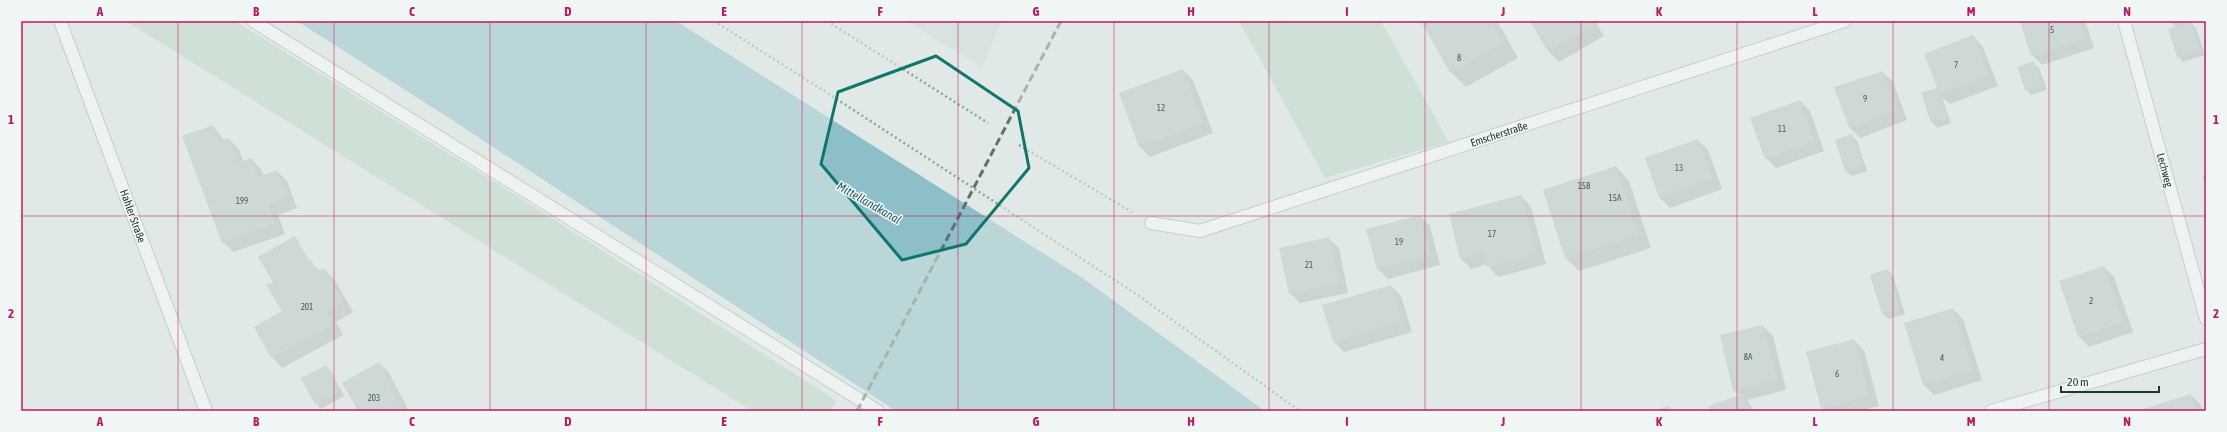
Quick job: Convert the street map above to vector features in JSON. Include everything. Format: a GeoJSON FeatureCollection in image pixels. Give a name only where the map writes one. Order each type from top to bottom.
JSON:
{"type":"FeatureCollection","features":[{"type":"Feature","properties":{"kind":"street","name":"Hahler Straße"},"geometry":{"type":"LineString","coordinates":[[60,21],[206,411]]}},
{"type":"Feature","properties":{"kind":"street"},"geometry":{"type":"LineString","coordinates":[[253,21],[878,411]]}},
{"type":"Feature","properties":{"kind":"street","name":"Emscherstraße"},"geometry":{"type":"LineString","coordinates":[[1151,223],[1200,231],[1845,21]]}},
{"type":"Feature","properties":{"kind":"street","name":"Lechweg"},"geometry":{"type":"LineString","coordinates":[[2124,21],[2206,319]]}},
{"type":"Feature","properties":{"kind":"street"},"geometry":{"type":"LineString","coordinates":[[1991,411],[2206,349]]}},
{"type":"Feature","properties":{"kind":"path"},"geometry":{"type":"LineString","coordinates":[[714,21],[832,96],[1129,290],[1300,411]]}},
{"type":"Feature","properties":{"kind":"path"},"geometry":{"type":"LineString","coordinates":[[826,21],[988,123]]}},
{"type":"Feature","properties":{"kind":"path"},"geometry":{"type":"LineString","coordinates":[[1019,145],[1151,223]]}},
{"type":"Feature","properties":{"kind":"highlighted area"},"geometry":{"type":"Polygon","coordinates":[[[936,56],[1018,111],[1029,168],[966,244],[902,260],[821,164],[838,92],[936,56]]]}},
{"type":"Feature","properties":{"kind":"shaded area"},"geometry":{"type":"Polygon","coordinates":[[[906,21],[1002,21],[982,67],[906,21]]]}},
{"type":"Feature","properties":{"kind":"green space"},"geometry":{"type":"Polygon","coordinates":[[[126,21],[235,21],[514,194],[837,401],[831,411],[752,411],[126,21]]]}},
{"type":"Feature","properties":{"kind":"green space"},"geometry":{"type":"Polygon","coordinates":[[[1239,21],[1381,21],[1449,142],[1325,178],[1239,21]]]}},
{"type":"Feature","properties":{"kind":"water","name":"Mittellandkanal"},"geometry":{"type":"Polygon","coordinates":[[[297,21],[676,21],[1084,279],[1265,411],[896,411],[449,118],[297,21]]]}},
{"type":"Feature","properties":{"kind":"building"},"geometry":{"type":"Polygon","coordinates":[[[1421,21],[1491,21],[1503,43],[1450,73],[1421,21]]]}},
{"type":"Feature","properties":{"kind":"building"},"geometry":{"type":"Polygon","coordinates":[[[1530,21],[1592,21],[1594,25],[1548,52],[1530,21]]]}},
{"type":"Feature","properties":{"kind":"building"},"geometry":{"type":"Polygon","coordinates":[[[2020,21],[2079,21],[2085,38],[2031,56],[2020,21]]]}},
{"type":"Feature","properties":{"kind":"building"},"geometry":{"type":"Polygon","coordinates":[[[2191,21],[2200,49],[2177,57],[2168,29],[2191,21]]]}},
{"type":"Feature","properties":{"kind":"building"},"geometry":{"type":"Polygon","coordinates":[[[1973,35],[1989,76],[1939,94],[1947,118],[1931,123],[1921,92],[1937,88],[1924,54],[1973,35]]]}},
{"type":"Feature","properties":{"kind":"building"},"geometry":{"type":"Polygon","coordinates":[[[2034,61],[2042,85],[2025,90],[2017,67],[2034,61]]]}},
{"type":"Feature","properties":{"kind":"building"},"geometry":{"type":"Polygon","coordinates":[[[1183,69],[1203,123],[1139,147],[1119,93],[1183,69]]]}},
{"type":"Feature","properties":{"kind":"building"},"geometry":{"type":"Polygon","coordinates":[[[1883,71],[1897,110],[1849,128],[1834,87],[1883,71]]]}},
{"type":"Feature","properties":{"kind":"building"},"geometry":{"type":"Polygon","coordinates":[[[1800,100],[1814,141],[1765,159],[1750,118],[1800,100]]]}},
{"type":"Feature","properties":{"kind":"building"},"geometry":{"type":"Polygon","coordinates":[[[213,125],[219,141],[229,138],[238,163],[251,158],[258,177],[277,170],[287,197],[268,204],[275,223],[222,243],[182,136],[213,125]]]}},
{"type":"Feature","properties":{"kind":"building"},"geometry":{"type":"Polygon","coordinates":[[[1852,134],[1862,166],[1845,171],[1835,140],[1852,134]]]}},
{"type":"Feature","properties":{"kind":"building"},"geometry":{"type":"Polygon","coordinates":[[[1698,139],[1713,179],[1659,198],[1645,158],[1698,139]]]}},
{"type":"Feature","properties":{"kind":"building"},"geometry":{"type":"Polygon","coordinates":[[[1616,166],[1638,235],[1565,258],[1543,190],[1616,166]]]}},
{"type":"Feature","properties":{"kind":"building"},"geometry":{"type":"Polygon","coordinates":[[[1521,195],[1537,254],[1487,267],[1483,253],[1460,259],[1449,214],[1521,195]]]}},
{"type":"Feature","properties":{"kind":"building"},"geometry":{"type":"Polygon","coordinates":[[[1420,215],[1431,255],[1377,269],[1366,229],[1420,215]]]}},
{"type":"Feature","properties":{"kind":"building"},"geometry":{"type":"Polygon","coordinates":[[[295,236],[309,261],[311,260],[317,271],[324,268],[344,302],[327,312],[333,325],[271,358],[254,327],[282,311],[266,285],[273,282],[258,257],[295,236]]]}},
{"type":"Feature","properties":{"kind":"building"},"geometry":{"type":"Polygon","coordinates":[[[1329,237],[1339,283],[1289,294],[1279,248],[1329,237]]]}},
{"type":"Feature","properties":{"kind":"building"},"geometry":{"type":"Polygon","coordinates":[[[2104,266],[2123,322],[2078,337],[2059,281],[2104,266]]]}},
{"type":"Feature","properties":{"kind":"building"},"geometry":{"type":"Polygon","coordinates":[[[1888,269],[1900,309],[1882,314],[1870,275],[1888,269]]]}},
{"type":"Feature","properties":{"kind":"building"},"geometry":{"type":"Polygon","coordinates":[[[1391,285],[1402,321],[1333,342],[1322,305],[1391,285]]]}},
{"type":"Feature","properties":{"kind":"building"},"geometry":{"type":"Polygon","coordinates":[[[1953,308],[1973,370],[1923,385],[1904,323],[1953,308]]]}},
{"type":"Feature","properties":{"kind":"building"},"geometry":{"type":"Polygon","coordinates":[[[1763,325],[1777,380],[1733,391],[1720,335],[1763,325]]]}},
{"type":"Feature","properties":{"kind":"building"},"geometry":{"type":"Polygon","coordinates":[[[1854,339],[1869,396],[1821,408],[1806,352],[1854,339]]]}},
{"type":"Feature","properties":{"kind":"building"},"geometry":{"type":"Polygon","coordinates":[[[379,362],[392,384],[389,384],[404,411],[358,411],[342,383],[379,362]]]}},
{"type":"Feature","properties":{"kind":"building"},"geometry":{"type":"Polygon","coordinates":[[[326,365],[340,391],[315,404],[301,378],[326,365]]]}},
{"type":"Feature","properties":{"kind":"building"},"geometry":{"type":"Polygon","coordinates":[[[1742,394],[1749,411],[1710,411],[1709,406],[1742,394]]]}},
{"type":"Feature","properties":{"kind":"building"},"geometry":{"type":"Polygon","coordinates":[[[2191,394],[2197,411],[2142,411],[2146,408],[2191,394]]]}},
{"type":"Feature","properties":{"kind":"building"},"geometry":{"type":"Polygon","coordinates":[[[1669,406],[1670,411],[1652,411],[1669,406]]]}},
{"type":"Feature","properties":{"kind":"railway"},"geometry":{"type":"LineString","coordinates":[[857,411],[1061,21]]}}]}
